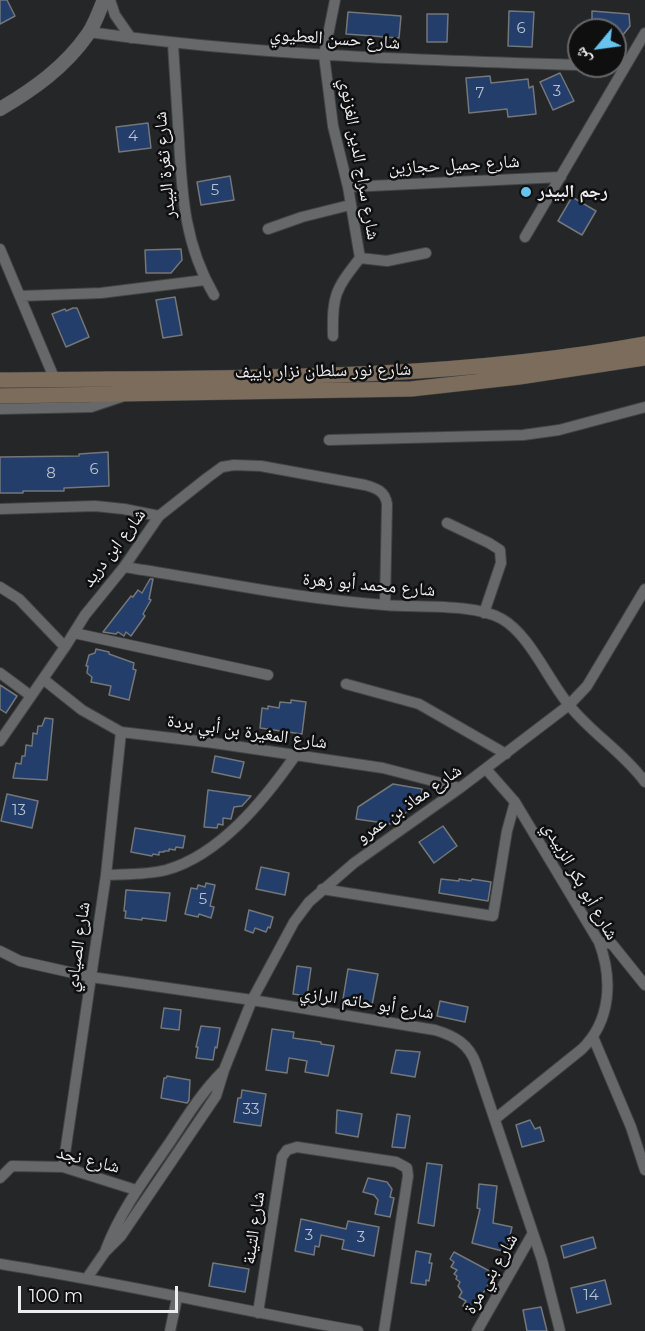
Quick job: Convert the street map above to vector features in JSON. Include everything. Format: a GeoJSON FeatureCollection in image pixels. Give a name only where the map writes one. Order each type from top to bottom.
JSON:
{"type":"FeatureCollection","features":[{"type":"Feature","properties":{"kind":"main road","name":"شارع نور سلطان نزار باييف"},"geometry":{"type":"LineString","coordinates":[[1,378],[55,380],[379,373],[554,358],[645,344]]}},
{"type":"Feature","properties":{"kind":"main road","name":"شارع نور سلطان نزار باييف"},"geometry":{"type":"LineString","coordinates":[[0,396],[411,389],[519,377],[645,358]]}},
{"type":"Feature","properties":{"kind":"street"},"geometry":{"type":"LineString","coordinates":[[0,109],[33,89],[66,61],[89,32],[104,0]]}},
{"type":"Feature","properties":{"kind":"street"},"geometry":{"type":"LineString","coordinates":[[110,0],[115,15],[131,38]]}},
{"type":"Feature","properties":{"kind":"street","name":"شارع سراج الدين الغزنوي"},"geometry":{"type":"LineString","coordinates":[[335,0],[324,55],[333,126],[348,187],[360,258],[387,261],[426,253]]}},
{"type":"Feature","properties":{"kind":"street","name":"شارع حسن العطيوي"},"geometry":{"type":"LineString","coordinates":[[89,32],[173,44],[324,55],[567,65]]}},
{"type":"Feature","properties":{"kind":"street"},"geometry":{"type":"LineString","coordinates":[[627,66],[645,33]]}},
{"type":"Feature","properties":{"kind":"street","name":"شارع ثغرة البيدر"},"geometry":{"type":"LineString","coordinates":[[173,44],[188,234],[196,259],[214,296]]}},
{"type":"Feature","properties":{"kind":"street"},"geometry":{"type":"LineString","coordinates":[[525,237],[620,78]]}},
{"type":"Feature","properties":{"kind":"street","name":"شارع جميل حجازين"},"geometry":{"type":"LineString","coordinates":[[348,187],[561,177]]}},
{"type":"Feature","properties":{"kind":"street"},"geometry":{"type":"LineString","coordinates":[[268,229],[302,217],[351,205]]}},
{"type":"Feature","properties":{"kind":"street"},"geometry":{"type":"LineString","coordinates":[[0,249],[55,380]]}},
{"type":"Feature","properties":{"kind":"street"},"geometry":{"type":"LineString","coordinates":[[333,336],[333,312],[338,287],[360,258]]}},
{"type":"Feature","properties":{"kind":"street"},"geometry":{"type":"LineString","coordinates":[[21,296],[110,292],[205,280]]}},
{"type":"Feature","properties":{"kind":"street"},"geometry":{"type":"LineString","coordinates":[[0,410],[91,407],[127,394]]}},
{"type":"Feature","properties":{"kind":"street"},"geometry":{"type":"LineString","coordinates":[[329,440],[522,435],[559,430],[645,407]]}},
{"type":"Feature","properties":{"kind":"street","name":"شارع ابن دريد"},"geometry":{"type":"LineString","coordinates":[[0,741],[95,600],[124,567],[159,516],[227,465],[261,466],[365,485],[381,491],[386,497],[387,504],[385,605]]}},
{"type":"Feature","properties":{"kind":"street"},"geometry":{"type":"LineString","coordinates":[[0,509],[95,506],[159,516]]}},
{"type":"Feature","properties":{"kind":"street"},"geometry":{"type":"LineString","coordinates":[[447,523],[500,550],[501,563],[484,613]]}},
{"type":"Feature","properties":{"kind":"street","name":"شارع محمد أبو زهرة"},"geometry":{"type":"LineString","coordinates":[[124,567],[294,594],[385,605],[433,607],[484,613],[501,618],[513,627],[544,666],[569,705],[633,766],[645,782]]}},
{"type":"Feature","properties":{"kind":"street"},"geometry":{"type":"LineString","coordinates":[[0,586],[19,599],[65,647]]}},
{"type":"Feature","properties":{"kind":"street","name":"شارع معاذ بن عمرو"},"geometry":{"type":"LineString","coordinates":[[87,1278],[105,1252],[121,1236],[216,1095],[252,1000],[300,912],[322,889],[354,863],[486,769],[569,705],[587,686],[645,589]]}},
{"type":"Feature","properties":{"kind":"street"},"geometry":{"type":"LineString","coordinates":[[74,633],[268,675]]}},
{"type":"Feature","properties":{"kind":"street"},"geometry":{"type":"LineString","coordinates":[[0,673],[30,696]]}},
{"type":"Feature","properties":{"kind":"street","name":"شارع المغيرة بن أبي بردة"},"geometry":{"type":"LineString","coordinates":[[43,679],[82,710],[121,732],[383,768],[460,788]]}},
{"type":"Feature","properties":{"kind":"street"},"geometry":{"type":"LineString","coordinates":[[346,684],[419,704],[506,754]]}},
{"type":"Feature","properties":{"kind":"street","name":"شارع الصيادي"},"geometry":{"type":"LineString","coordinates":[[63,1167],[106,875],[121,732]]}},
{"type":"Feature","properties":{"kind":"street"},"geometry":{"type":"LineString","coordinates":[[106,875],[164,870],[201,853],[250,813],[276,783],[295,756]]}},
{"type":"Feature","properties":{"kind":"street","name":"شارع أبو بكر الزبيدي"},"geometry":{"type":"LineString","coordinates":[[486,769],[515,802],[599,942],[607,967],[608,984],[605,1010],[593,1037],[582,1049],[495,1119]]}},
{"type":"Feature","properties":{"kind":"street"},"geometry":{"type":"LineString","coordinates":[[322,889],[494,916],[507,831],[515,802]]}},
{"type":"Feature","properties":{"kind":"street"},"geometry":{"type":"LineString","coordinates":[[599,942],[612,944],[645,985]]}},
{"type":"Feature","properties":{"kind":"street","name":"شارع أبو حاتم الرازي"},"geometry":{"type":"LineString","coordinates":[[0,951],[20,961],[90,977],[252,1000],[435,1030],[465,1044],[474,1059],[533,1233],[560,1331]]}},
{"type":"Feature","properties":{"kind":"street"},"geometry":{"type":"LineString","coordinates":[[593,1037],[631,1126],[645,1170]]}},
{"type":"Feature","properties":{"kind":"street","name":"شارع معاذ بن عمرو"},"geometry":{"type":"LineString","coordinates":[[105,1252],[136,1190],[207,1088],[224,1070]]}},
{"type":"Feature","properties":{"kind":"street","name":"شارع التينة"},"geometry":{"type":"LineString","coordinates":[[258,1313],[282,1156],[287,1150],[297,1147],[396,1162],[407,1168],[408,1176],[384,1331]]}},
{"type":"Feature","properties":{"kind":"street","name":"شارع نجد"},"geometry":{"type":"LineString","coordinates":[[0,1178],[12,1166],[63,1167],[136,1190]]}},
{"type":"Feature","properties":{"kind":"street","name":"شارع بني مرة"},"geometry":{"type":"LineString","coordinates":[[477,1331],[533,1233]]}},
{"type":"Feature","properties":{"kind":"street"},"geometry":{"type":"LineString","coordinates":[[0,1264],[87,1278],[177,1298],[358,1331]]}},
{"type":"Feature","properties":{"kind":"street"},"geometry":{"type":"LineString","coordinates":[[170,1331],[177,1298]]}},
{"type":"Feature","properties":{"kind":"building"},"geometry":{"type":"Polygon","coordinates":[[[0,0],[7,0],[15,16],[0,24],[0,0]]]}},
{"type":"Feature","properties":{"kind":"building"},"geometry":{"type":"Polygon","coordinates":[[[509,11],[534,12],[532,47],[508,46],[509,11]]]}},
{"type":"Feature","properties":{"kind":"building"},"geometry":{"type":"Polygon","coordinates":[[[592,11],[629,14],[630,26],[627,30],[627,18],[592,18],[592,11]]]}},
{"type":"Feature","properties":{"kind":"building"},"geometry":{"type":"Polygon","coordinates":[[[348,12],[401,16],[399,38],[346,34],[348,12]]]}},
{"type":"Feature","properties":{"kind":"building"},"geometry":{"type":"Polygon","coordinates":[[[427,14],[448,14],[447,42],[427,42],[427,14]]]}},
{"type":"Feature","properties":{"kind":"building"},"geometry":{"type":"Polygon","coordinates":[[[560,73],[574,101],[553,110],[540,82],[560,73]]]}},
{"type":"Feature","properties":{"kind":"building"},"geometry":{"type":"Polygon","coordinates":[[[490,76],[491,83],[528,79],[529,88],[533,86],[536,114],[508,117],[507,109],[469,113],[466,78],[490,76]]]}},
{"type":"Feature","properties":{"kind":"building"},"geometry":{"type":"Polygon","coordinates":[[[148,123],[151,148],[119,152],[116,127],[148,123]]]}},
{"type":"Feature","properties":{"kind":"building"},"geometry":{"type":"Polygon","coordinates":[[[230,176],[234,200],[201,205],[197,182],[230,176]]]}},
{"type":"Feature","properties":{"kind":"building"},"geometry":{"type":"Polygon","coordinates":[[[572,197],[596,211],[582,235],[558,221],[572,197]]]}},
{"type":"Feature","properties":{"kind":"building"},"geometry":{"type":"Polygon","coordinates":[[[181,249],[182,260],[171,273],[146,273],[145,250],[181,249]]]}},
{"type":"Feature","properties":{"kind":"building"},"geometry":{"type":"Polygon","coordinates":[[[175,297],[182,335],[163,338],[156,300],[175,297]]]}},
{"type":"Feature","properties":{"kind":"building"},"geometry":{"type":"Polygon","coordinates":[[[77,308],[89,337],[66,347],[52,314],[77,308]]]}},
{"type":"Feature","properties":{"kind":"building"},"geometry":{"type":"Polygon","coordinates":[[[108,452],[109,486],[64,488],[64,491],[0,493],[0,457],[79,456],[79,454],[108,452]]]}},
{"type":"Feature","properties":{"kind":"building"},"geometry":{"type":"Polygon","coordinates":[[[150,579],[153,579],[149,599],[151,600],[143,614],[145,616],[131,636],[126,632],[124,636],[118,632],[116,634],[103,632],[131,596],[133,597],[138,590],[142,593],[150,579]]]}},
{"type":"Feature","properties":{"kind":"building"},"geometry":{"type":"Polygon","coordinates":[[[96,649],[134,663],[133,669],[136,670],[129,700],[109,695],[111,686],[91,682],[92,677],[87,673],[88,666],[86,666],[89,655],[95,653],[96,649]]]}},
{"type":"Feature","properties":{"kind":"building"},"geometry":{"type":"Polygon","coordinates":[[[0,685],[17,696],[6,713],[0,709],[0,685]]]}},
{"type":"Feature","properties":{"kind":"building"},"geometry":{"type":"Polygon","coordinates":[[[291,700],[306,702],[302,734],[260,728],[262,708],[268,709],[268,706],[279,708],[280,702],[291,703],[291,700]]]}},
{"type":"Feature","properties":{"kind":"building"},"geometry":{"type":"Polygon","coordinates":[[[45,718],[53,719],[47,780],[13,778],[16,763],[21,764],[22,756],[25,756],[26,745],[32,746],[33,733],[37,734],[38,726],[42,726],[45,718]]]}},
{"type":"Feature","properties":{"kind":"building"},"geometry":{"type":"Polygon","coordinates":[[[215,756],[244,762],[240,778],[212,772],[215,756]]]}},
{"type":"Feature","properties":{"kind":"building"},"geometry":{"type":"Polygon","coordinates":[[[393,784],[422,789],[421,801],[391,824],[356,819],[358,807],[393,784]]]}},
{"type":"Feature","properties":{"kind":"building"},"geometry":{"type":"Polygon","coordinates":[[[208,790],[251,796],[242,806],[234,807],[231,819],[223,818],[223,825],[218,824],[217,828],[204,827],[208,790]]]}},
{"type":"Feature","properties":{"kind":"building"},"geometry":{"type":"Polygon","coordinates":[[[7,794],[38,801],[32,828],[1,821],[7,794]]]}},
{"type":"Feature","properties":{"kind":"building"},"geometry":{"type":"Polygon","coordinates":[[[443,826],[457,846],[434,863],[419,842],[443,826]]]}},
{"type":"Feature","properties":{"kind":"building"},"geometry":{"type":"Polygon","coordinates":[[[135,828],[185,836],[183,848],[176,847],[175,850],[169,849],[169,851],[159,852],[159,855],[153,854],[152,856],[131,852],[135,828]]]}},
{"type":"Feature","properties":{"kind":"building"},"geometry":{"type":"Polygon","coordinates":[[[261,867],[289,873],[285,895],[256,889],[261,867]]]}},
{"type":"Feature","properties":{"kind":"building"},"geometry":{"type":"Polygon","coordinates":[[[441,879],[471,881],[472,879],[491,882],[488,901],[439,893],[441,879]]]}},
{"type":"Feature","properties":{"kind":"building"},"geometry":{"type":"Polygon","coordinates":[[[206,883],[215,885],[210,906],[214,907],[211,918],[199,914],[198,917],[185,914],[191,888],[197,889],[198,885],[205,887],[206,883]]]}},
{"type":"Feature","properties":{"kind":"building"},"geometry":{"type":"Polygon","coordinates":[[[126,890],[170,893],[166,921],[125,918],[126,890]]]}},
{"type":"Feature","properties":{"kind":"building"},"geometry":{"type":"Polygon","coordinates":[[[249,910],[273,917],[270,928],[268,927],[266,932],[255,928],[253,933],[245,930],[249,910]]]}},
{"type":"Feature","properties":{"kind":"building"},"geometry":{"type":"Polygon","coordinates":[[[297,966],[311,968],[307,996],[293,994],[297,966]]]}},
{"type":"Feature","properties":{"kind":"building"},"geometry":{"type":"Polygon","coordinates":[[[348,969],[378,974],[372,1005],[343,999],[348,969]]]}},
{"type":"Feature","properties":{"kind":"building"},"geometry":{"type":"Polygon","coordinates":[[[440,1001],[468,1007],[465,1022],[437,1016],[440,1001]]]}},
{"type":"Feature","properties":{"kind":"building"},"geometry":{"type":"Polygon","coordinates":[[[164,1008],[181,1010],[179,1030],[161,1028],[164,1008]]]}},
{"type":"Feature","properties":{"kind":"building"},"geometry":{"type":"Polygon","coordinates":[[[201,1026],[220,1028],[213,1060],[196,1058],[201,1026]]]}},
{"type":"Feature","properties":{"kind":"building"},"geometry":{"type":"Polygon","coordinates":[[[272,1029],[294,1032],[293,1038],[334,1046],[328,1076],[305,1072],[307,1061],[289,1058],[287,1073],[266,1070],[272,1029]]]}},
{"type":"Feature","properties":{"kind":"building"},"geometry":{"type":"Polygon","coordinates":[[[396,1050],[420,1052],[415,1077],[391,1073],[396,1050]]]}},
{"type":"Feature","properties":{"kind":"building"},"geometry":{"type":"Polygon","coordinates":[[[167,1076],[190,1080],[187,1103],[161,1098],[164,1078],[167,1076]]]}},
{"type":"Feature","properties":{"kind":"building"},"geometry":{"type":"Polygon","coordinates":[[[242,1090],[266,1094],[261,1126],[234,1122],[238,1098],[241,1098],[242,1090]]]}},
{"type":"Feature","properties":{"kind":"building"},"geometry":{"type":"Polygon","coordinates":[[[337,1110],[362,1114],[358,1137],[336,1133],[337,1110]]]}},
{"type":"Feature","properties":{"kind":"building"},"geometry":{"type":"Polygon","coordinates":[[[397,1114],[410,1116],[405,1148],[392,1147],[397,1114]]]}},
{"type":"Feature","properties":{"kind":"building"},"geometry":{"type":"Polygon","coordinates":[[[530,1120],[535,1129],[540,1127],[544,1141],[522,1147],[516,1125],[530,1120]]]}},
{"type":"Feature","properties":{"kind":"building"},"geometry":{"type":"Polygon","coordinates":[[[427,1163],[442,1165],[434,1226],[418,1223],[427,1163]]]}},
{"type":"Feature","properties":{"kind":"building"},"geometry":{"type":"Polygon","coordinates":[[[368,1178],[387,1182],[392,1189],[390,1197],[394,1198],[390,1217],[375,1214],[378,1200],[374,1195],[363,1192],[368,1178]]]}},
{"type":"Feature","properties":{"kind":"building"},"geometry":{"type":"Polygon","coordinates":[[[479,1184],[497,1186],[493,1223],[512,1227],[506,1252],[472,1243],[480,1209],[477,1208],[479,1184]]]}},
{"type":"Feature","properties":{"kind":"building"},"geometry":{"type":"Polygon","coordinates":[[[301,1219],[346,1229],[348,1221],[379,1227],[374,1256],[342,1249],[344,1240],[321,1235],[319,1247],[315,1246],[314,1255],[295,1251],[301,1219]]]}},
{"type":"Feature","properties":{"kind":"building"},"geometry":{"type":"Polygon","coordinates":[[[593,1237],[596,1248],[564,1258],[561,1246],[593,1237]]]}},
{"type":"Feature","properties":{"kind":"building"},"geometry":{"type":"Polygon","coordinates":[[[416,1251],[431,1254],[429,1263],[432,1263],[429,1281],[426,1280],[426,1285],[411,1283],[416,1251]]]}},
{"type":"Feature","properties":{"kind":"building"},"geometry":{"type":"Polygon","coordinates":[[[454,1252],[495,1274],[472,1311],[463,1306],[466,1301],[459,1297],[462,1292],[458,1286],[460,1282],[454,1274],[457,1270],[451,1267],[454,1262],[450,1259],[454,1252]]]}},
{"type":"Feature","properties":{"kind":"building"},"geometry":{"type":"Polygon","coordinates":[[[213,1263],[249,1269],[245,1292],[209,1286],[213,1263]]]}},
{"type":"Feature","properties":{"kind":"building"},"geometry":{"type":"Polygon","coordinates":[[[605,1280],[611,1304],[577,1313],[571,1288],[605,1280]]]}},
{"type":"Feature","properties":{"kind":"building"},"geometry":{"type":"Polygon","coordinates":[[[541,1307],[547,1331],[527,1331],[523,1310],[541,1307]]]}},
{"type":"Feature","properties":{"kind":"place","name":"رجم البيدر"},"geometry":{"type":"Point","coordinates":[526,192]}}]}
